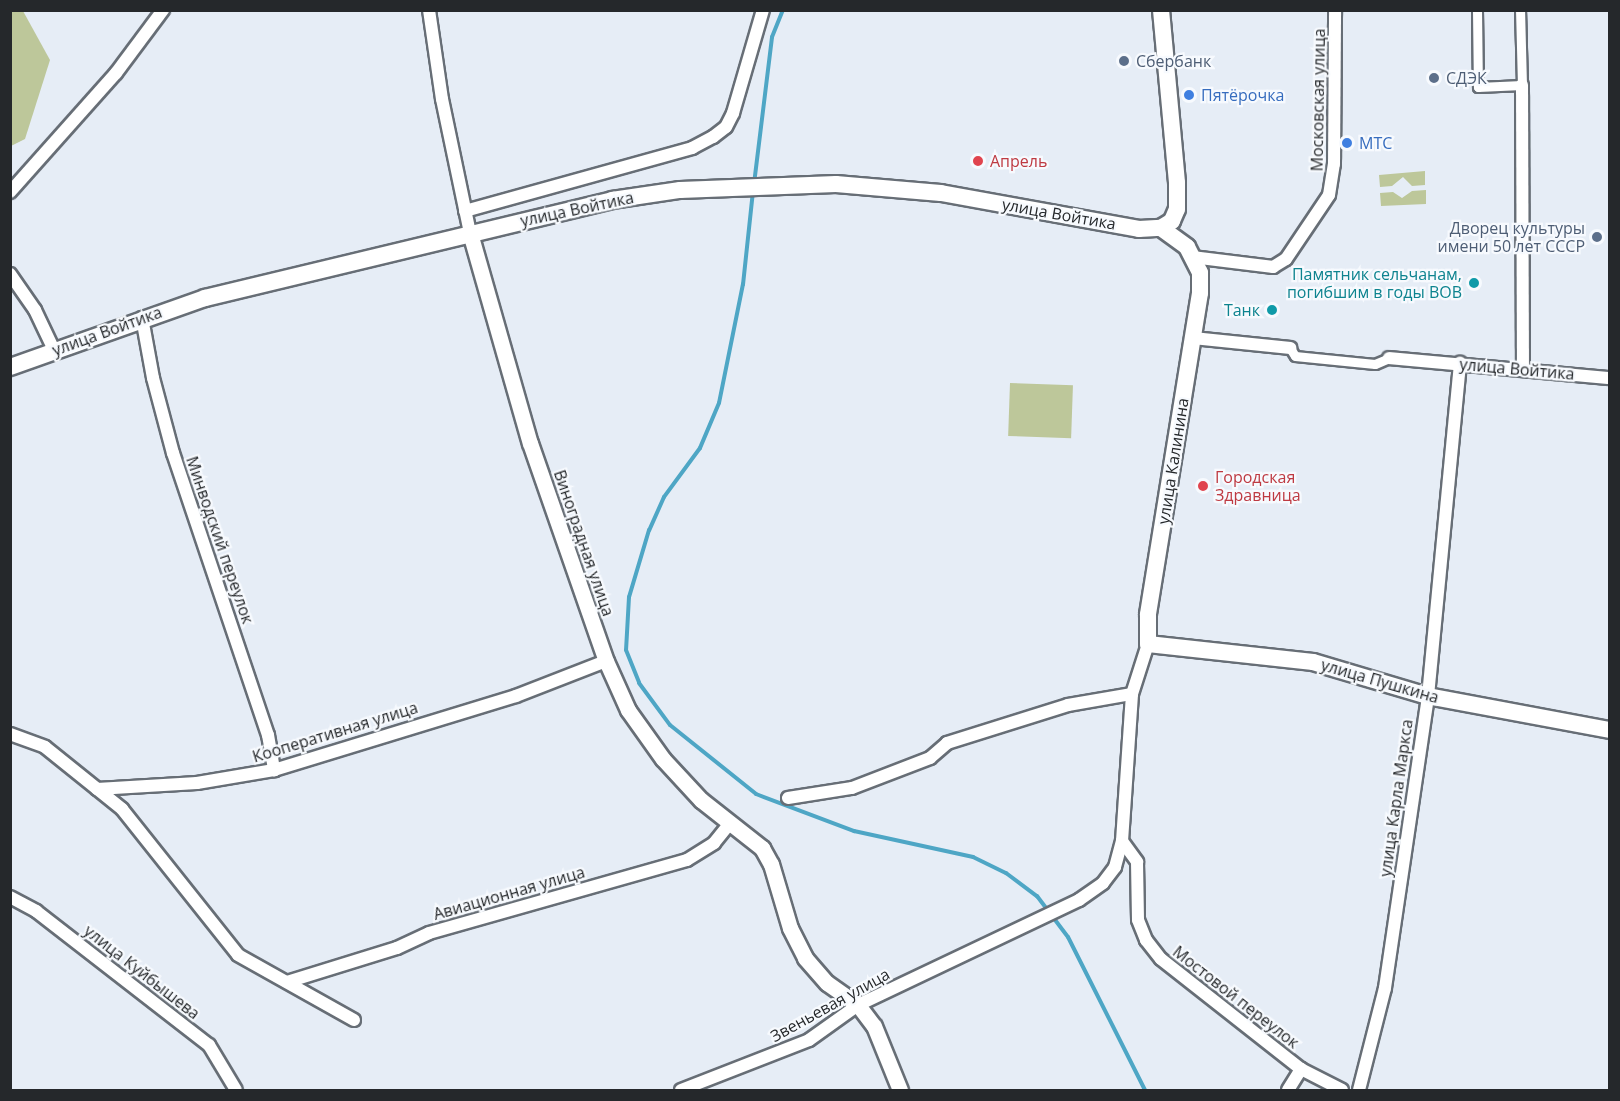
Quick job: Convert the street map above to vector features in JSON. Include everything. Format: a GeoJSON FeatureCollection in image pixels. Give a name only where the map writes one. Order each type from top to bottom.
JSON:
{"type":"FeatureCollection","features":[{"type":"Feature","properties":{"kind":"main road"},"geometry":{"type":"LineString","coordinates":[[1161,10],[1177,183],[1177,209],[1172,221],[1161,228]]}},
{"type":"Feature","properties":{"kind":"main road","name":"улица Войтика"},"geometry":{"type":"LineString","coordinates":[[10,367],[142,318],[216,295],[470,232],[612,200],[702,188],[836,184],[941,192],[1139,229],[1161,228]]}},
{"type":"Feature","properties":{"kind":"main road","name":"улица Калинина"},"geometry":{"type":"LineString","coordinates":[[1148,644],[1148,615],[1193,338],[1200,273],[1192,257],[1177,237],[1161,228]]}},
{"type":"Feature","properties":{"kind":"main road","name":"улица Пушкина"},"geometry":{"type":"LineString","coordinates":[[1148,644],[1313,662],[1428,696],[1610,730]]}},
{"type":"Feature","properties":{"kind":"street"},"geometry":{"type":"LineString","coordinates":[[10,192],[116,73],[163,10]]}},
{"type":"Feature","properties":{"kind":"street","name":"Виноградная улица"},"geometry":{"type":"LineString","coordinates":[[429,10],[442,99],[470,232],[530,443],[606,661],[627,710],[663,759],[701,800],[762,848],[771,864],[790,928],[805,958],[827,983],[858,1005],[874,1026],[900,1090]]}},
{"type":"Feature","properties":{"kind":"street"},"geometry":{"type":"LineString","coordinates":[[465,211],[692,148],[713,137],[726,127],[733,113],[763,10]]}},
{"type":"Feature","properties":{"kind":"street","name":"Московская улица"},"geometry":{"type":"LineString","coordinates":[[1192,257],[1273,267],[1286,259],[1329,195],[1334,164],[1335,10]]}},
{"type":"Feature","properties":{"kind":"street"},"geometry":{"type":"LineString","coordinates":[[1477,10],[1478,87],[1522,85]]}},
{"type":"Feature","properties":{"kind":"street"},"geometry":{"type":"LineString","coordinates":[[1520,10],[1523,368]]}},
{"type":"Feature","properties":{"kind":"street"},"geometry":{"type":"LineString","coordinates":[[10,274],[35,310],[54,350]]}},
{"type":"Feature","properties":{"kind":"street","name":"Минводский переулок"},"geometry":{"type":"LineString","coordinates":[[142,318],[153,378],[173,453],[268,735],[274,770]]}},
{"type":"Feature","properties":{"kind":"street"},"geometry":{"type":"LineString","coordinates":[[1193,338],[1290,348],[1296,356],[1376,364],[1389,358]]}},
{"type":"Feature","properties":{"kind":"street","name":"улица Войтика"},"geometry":{"type":"LineString","coordinates":[[1389,358],[1523,368],[1610,378]]}},
{"type":"Feature","properties":{"kind":"street","name":"улица Карла Маркса"},"geometry":{"type":"LineString","coordinates":[[1359,1090],[1385,988],[1428,696],[1461,363]]}},
{"type":"Feature","properties":{"kind":"street","name":"улица Калинина"},"geometry":{"type":"LineString","coordinates":[[1067,906],[1103,883],[1115,867],[1122,841],[1132,694],[1148,644]]}},
{"type":"Feature","properties":{"kind":"street","name":"Кооперативная улица"},"geometry":{"type":"LineString","coordinates":[[97,789],[197,783],[274,770],[516,696],[606,661]]}},
{"type":"Feature","properties":{"kind":"street"},"geometry":{"type":"LineString","coordinates":[[788,798],[852,789],[930,758],[947,743],[1068,705],[1132,694]]}},
{"type":"Feature","properties":{"kind":"street"},"geometry":{"type":"LineString","coordinates":[[10,734],[45,747],[122,809],[238,954],[354,1020]]}},
{"type":"Feature","properties":{"kind":"street","name":"Авиационная улица"},"geometry":{"type":"LineString","coordinates":[[287,982],[397,948],[429,933],[687,860],[714,843],[730,823]]}},
{"type":"Feature","properties":{"kind":"street","name":"Мостовой переулок"},"geometry":{"type":"LineString","coordinates":[[1122,841],[1137,861],[1136,905],[1146,940],[1161,959],[1301,1069],[1342,1090]]}},
{"type":"Feature","properties":{"kind":"street","name":"улица Куйбышева"},"geometry":{"type":"LineString","coordinates":[[10,897],[36,911],[209,1045],[236,1090]]}},
{"type":"Feature","properties":{"kind":"street","name":"Звеньевая улица"},"geometry":{"type":"LineString","coordinates":[[681,1090],[809,1040],[858,1005],[1067,906]]}},
{"type":"Feature","properties":{"kind":"street"},"geometry":{"type":"LineString","coordinates":[[1288,1090],[1301,1069]]}},
{"type":"Feature","properties":{"kind":"green space"},"geometry":{"type":"Polygon","coordinates":[[[11,10],[23,11],[50,60],[25,139],[11,146],[11,10]]]}},
{"type":"Feature","properties":{"kind":"green space"},"geometry":{"type":"Polygon","coordinates":[[[1425,171],[1425,185],[1412,186],[1403,177],[1392,186],[1380,187],[1379,175],[1425,171]]]}},
{"type":"Feature","properties":{"kind":"green space"},"geometry":{"type":"Polygon","coordinates":[[[1426,190],[1426,204],[1381,206],[1380,193],[1393,192],[1402,198],[1412,191],[1426,190]]]}},
{"type":"Feature","properties":{"kind":"green space"},"geometry":{"type":"Polygon","coordinates":[[[1010,383],[1073,385],[1071,438],[1008,436],[1010,383]]]}},
{"type":"Feature","properties":{"kind":"waterway"},"geometry":{"type":"LineString","coordinates":[[754,184],[772,37],[783,10]]}},
{"type":"Feature","properties":{"kind":"waterway"},"geometry":{"type":"LineString","coordinates":[[753,191],[743,284],[719,403],[700,448],[664,497],[649,530],[629,597],[626,650],[639,683],[670,725],[756,794],[854,831],[973,857],[1006,873],[1037,896],[1068,937],[1145,1090]]}},
{"type":"Feature","properties":{"kind":"place","name":"Сбербанк"},"geometry":{"type":"Point","coordinates":[1124,61]}},
{"type":"Feature","properties":{"kind":"place","name":"СДЭК"},"geometry":{"type":"Point","coordinates":[1434,78]}},
{"type":"Feature","properties":{"kind":"place","name":"Пятёрочка"},"geometry":{"type":"Point","coordinates":[1189,95]}},
{"type":"Feature","properties":{"kind":"place","name":"МТС"},"geometry":{"type":"Point","coordinates":[1347,143]}},
{"type":"Feature","properties":{"kind":"place","name":"Апрель"},"geometry":{"type":"Point","coordinates":[978,161]}},
{"type":"Feature","properties":{"kind":"place","name":"Дворец культуры имени 50 лет СССР"},"geometry":{"type":"Point","coordinates":[1597,237]}},
{"type":"Feature","properties":{"kind":"place","name":"Памятник сельчанам, погибшим в годы ВОВ"},"geometry":{"type":"Point","coordinates":[1474,283]}},
{"type":"Feature","properties":{"kind":"place","name":"Танк"},"geometry":{"type":"Point","coordinates":[1272,310]}},
{"type":"Feature","properties":{"kind":"place","name":"Городская Здравница"},"geometry":{"type":"Point","coordinates":[1203,486]}}]}
